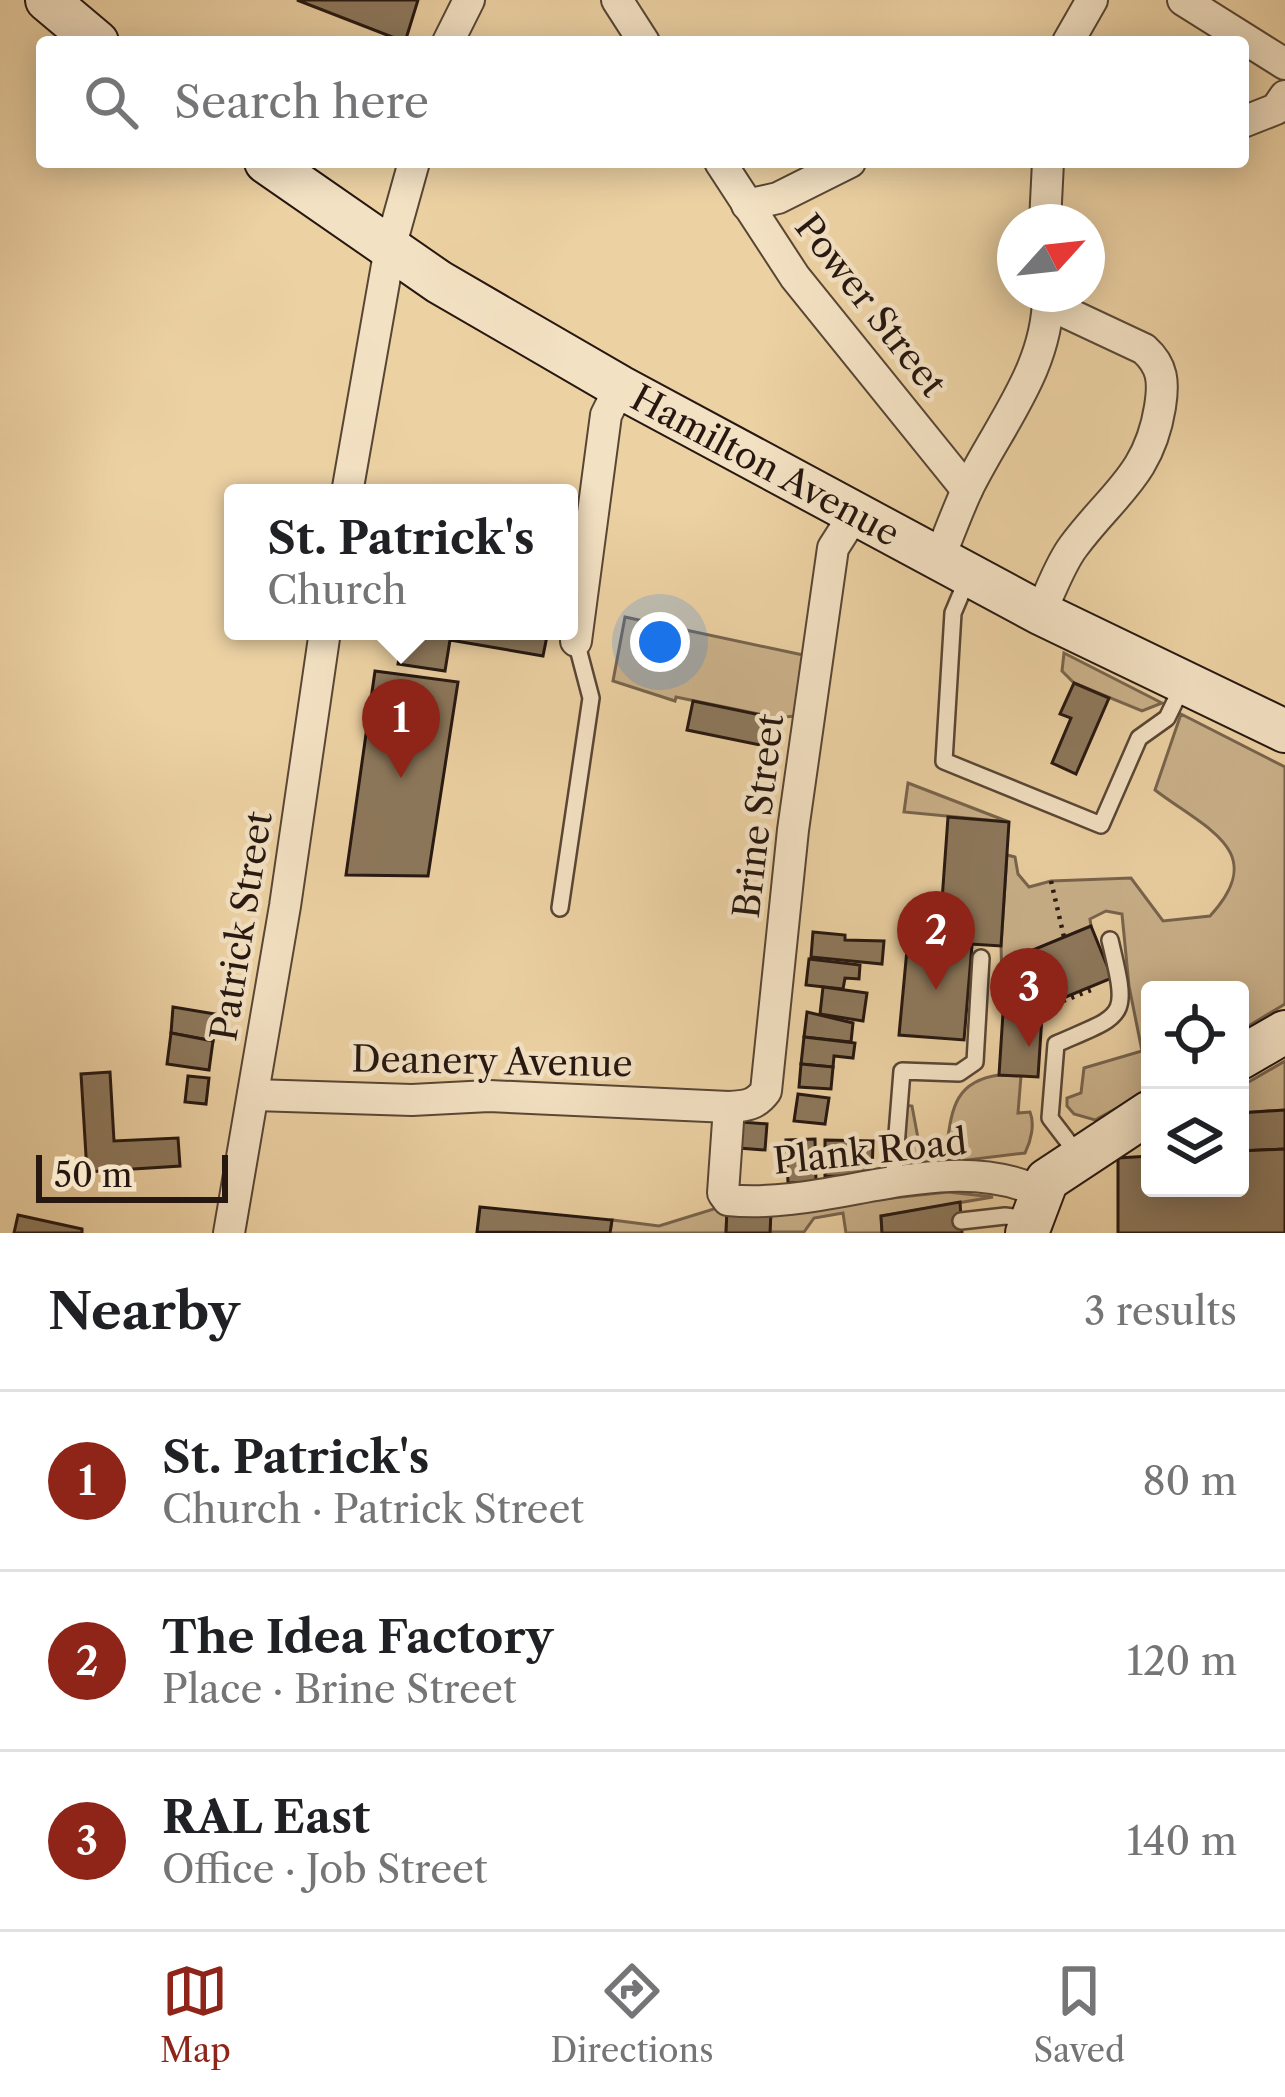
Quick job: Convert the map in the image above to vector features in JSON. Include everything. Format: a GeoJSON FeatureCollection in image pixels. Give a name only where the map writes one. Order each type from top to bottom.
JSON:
{"type":"FeatureCollection","features":[{"type":"Feature","properties":{"kind":"street"},"geometry":{"type":"LineString","coordinates":[[47,0],[90,36]]}},
{"type":"Feature","properties":{"kind":"street"},"geometry":{"type":"LineString","coordinates":[[451,36],[469,0]]}},
{"type":"Feature","properties":{"kind":"street"},"geometry":{"type":"LineString","coordinates":[[617,0],[640,36]]}},
{"type":"Feature","properties":{"kind":"street"},"geometry":{"type":"LineString","coordinates":[[1071,36],[1092,0]]}},
{"type":"Feature","properties":{"kind":"street"},"geometry":{"type":"LineString","coordinates":[[1183,0],[1240,36]]}},
{"type":"Feature","properties":{"kind":"street"},"geometry":{"type":"LineString","coordinates":[[1249,41],[1285,64]]}},
{"type":"Feature","properties":{"kind":"street"},"geometry":{"type":"LineString","coordinates":[[1249,120],[1276,110],[1285,96]]}},
{"type":"Feature","properties":{"kind":"street","name":"Hamilton Avenue"},"geometry":{"type":"LineString","coordinates":[[275,168],[439,282],[620,387],[1040,613],[1285,730]]}},
{"type":"Feature","properties":{"kind":"street"},"geometry":{"type":"LineString","coordinates":[[349,484],[390,248],[412,168]]}},
{"type":"Feature","properties":{"kind":"street","name":"Power Street"},"geometry":{"type":"LineString","coordinates":[[724,168],[795,277],[968,490]]}},
{"type":"Feature","properties":{"kind":"street"},"geometry":{"type":"LineString","coordinates":[[747,205],[778,198],[838,168]]}},
{"type":"Feature","properties":{"kind":"street"},"geometry":{"type":"LineString","coordinates":[[1046,204],[1048,168]]}},
{"type":"Feature","properties":{"kind":"street"},"geometry":{"type":"LineString","coordinates":[[954,567],[968,490],[1025,386],[1043,344],[1047,312]]}},
{"type":"Feature","properties":{"kind":"street"},"geometry":{"type":"LineString","coordinates":[[1040,613],[1069,553],[1151,450],[1163,390],[1156,360],[1144,349],[1073,312]]}},
{"type":"Feature","properties":{"kind":"street"},"geometry":{"type":"LineString","coordinates":[[578,626],[607,415],[620,387]]}},
{"type":"Feature","properties":{"kind":"street","name":"Brine Street"},"geometry":{"type":"LineString","coordinates":[[729,1106],[748,1106],[766,1091],[793,830],[833,548],[854,515]]}},
{"type":"Feature","properties":{"kind":"street","name":"Patrick Street"},"geometry":{"type":"LineString","coordinates":[[229,1233],[324,640]]}},
{"type":"Feature","properties":{"kind":"street"},"geometry":{"type":"LineString","coordinates":[[1249,1053],[1285,1032]]}},
{"type":"Feature","properties":{"kind":"street","name":"Deanery Avenue"},"geometry":{"type":"LineString","coordinates":[[254,1094],[412,1100],[529,1097],[729,1106]]}},
{"type":"Feature","properties":{"kind":"street","name":"Plank Road"},"geometry":{"type":"LineString","coordinates":[[729,1106],[723,1193],[728,1200],[768,1201],[893,1184],[1010,1178],[1033,1214]]}},
{"type":"Feature","properties":{"kind":"street"},"geometry":{"type":"LineString","coordinates":[[1033,1214],[1056,1172],[1141,1118]]}},
{"type":"Feature","properties":{"kind":"lane"},"geometry":{"type":"LineString","coordinates":[[954,567],[944,761],[1101,825],[1138,738],[1167,718],[1183,684]]}},
{"type":"Feature","properties":{"kind":"lane"},"geometry":{"type":"LineString","coordinates":[[560,908],[591,698],[576,641]]}},
{"type":"Feature","properties":{"kind":"lane"},"geometry":{"type":"LineString","coordinates":[[1079,1156],[1050,1118],[1056,1044],[1110,1022],[1118,1012],[1121,987],[1110,940]]}},
{"type":"Feature","properties":{"kind":"lane"},"geometry":{"type":"LineString","coordinates":[[893,1184],[902,1070],[959,1072],[975,1062],[980,958]]}},
{"type":"Feature","properties":{"kind":"lane"},"geometry":{"type":"LineString","coordinates":[[961,1221],[1033,1214]]}},
{"type":"Feature","properties":{"kind":"path"},"geometry":{"type":"LineString","coordinates":[[1051,881],[1064,937]]}},
{"type":"Feature","properties":{"kind":"path"},"geometry":{"type":"LineString","coordinates":[[1033,978],[1043,1010],[1090,990]]}},
{"type":"Feature","properties":{"kind":"shaded area"},"geometry":{"type":"Polygon","coordinates":[[[625,617],[803,655],[795,716],[778,718],[676,697],[675,701],[613,681],[625,617]]]}},
{"type":"Feature","properties":{"kind":"shaded area"},"geometry":{"type":"Polygon","coordinates":[[[1064,653],[1162,703],[1142,711],[1074,683],[1062,671],[1064,653]]]}},
{"type":"Feature","properties":{"kind":"shaded area"},"geometry":{"type":"Polygon","coordinates":[[[1181,714],[1285,767],[1285,1004],[1249,1026],[1249,981],[1141,981],[1141,1046],[1122,914],[1106,911],[1090,919],[1091,926],[1024,954],[1030,973],[1025,976],[1042,1016],[1003,1013],[1001,946],[1007,855],[1015,857],[1018,874],[1029,887],[1051,881],[1131,878],[1163,921],[1210,916],[1227,894],[1234,874],[1224,843],[1155,790],[1181,714]]]}},
{"type":"Feature","properties":{"kind":"shaded area"},"geometry":{"type":"Polygon","coordinates":[[[908,783],[1009,822],[904,812],[908,783]]]}},
{"type":"Feature","properties":{"kind":"shaded area"},"geometry":{"type":"Polygon","coordinates":[[[1141,1051],[1141,1095],[1095,1120],[1074,1114],[1067,1098],[1081,1093],[1084,1068],[1141,1051]]]}},
{"type":"Feature","properties":{"kind":"shaded area"},"geometry":{"type":"Polygon","coordinates":[[[1285,1061],[1285,1110],[1249,1112],[1249,1082],[1285,1061]]]}},
{"type":"Feature","properties":{"kind":"shaded area"},"geometry":{"type":"Polygon","coordinates":[[[999,1075],[1021,1076],[1018,1113],[1030,1112],[1032,1122],[1025,1153],[918,1166],[907,1145],[904,1105],[912,1106],[920,1149],[934,1151],[947,1144],[954,1107],[965,1090],[999,1075]]]}},
{"type":"Feature","properties":{"kind":"shaded area"},"geometry":{"type":"Polygon","coordinates":[[[948,1192],[993,1197],[881,1216],[882,1233],[846,1233],[843,1213],[814,1218],[804,1232],[770,1232],[771,1211],[948,1192]]]}},
{"type":"Feature","properties":{"kind":"shaded area"},"geometry":{"type":"Polygon","coordinates":[[[720,1207],[727,1209],[726,1233],[610,1233],[612,1220],[659,1226],[720,1207]]]}},
{"type":"Feature","properties":{"kind":"building"},"geometry":{"type":"Polygon","coordinates":[[[297,0],[418,0],[407,36],[390,36],[297,0]]]}},
{"type":"Feature","properties":{"kind":"building"},"geometry":{"type":"Polygon","coordinates":[[[402,640],[450,640],[445,671],[398,664],[402,640]]]}},
{"type":"Feature","properties":{"kind":"building"},"geometry":{"type":"Polygon","coordinates":[[[450,640],[546,640],[543,656],[450,640]]]}},
{"type":"Feature","properties":{"kind":"building"},"geometry":{"type":"Polygon","coordinates":[[[375,671],[458,682],[428,876],[346,875],[375,671]]]}},
{"type":"Feature","properties":{"kind":"building"},"geometry":{"type":"Polygon","coordinates":[[[1074,683],[1109,698],[1076,774],[1052,763],[1071,718],[1060,714],[1074,683]]]}},
{"type":"Feature","properties":{"kind":"building"},"geometry":{"type":"Polygon","coordinates":[[[693,701],[765,716],[760,745],[687,730],[693,701]]]}},
{"type":"Feature","properties":{"kind":"building"},"geometry":{"type":"Polygon","coordinates":[[[948,817],[1009,822],[1001,946],[939,942],[948,817]]]}},
{"type":"Feature","properties":{"kind":"building"},"geometry":{"type":"Polygon","coordinates":[[[1091,926],[1112,978],[1044,1006],[1023,954],[1091,926]]]}},
{"type":"Feature","properties":{"kind":"building"},"geometry":{"type":"Polygon","coordinates":[[[813,932],[845,935],[845,940],[884,941],[882,964],[811,957],[813,932]]]}},
{"type":"Feature","properties":{"kind":"building"},"geometry":{"type":"Polygon","coordinates":[[[908,939],[972,945],[964,1040],[899,1035],[908,939]]]}},
{"type":"Feature","properties":{"kind":"building"},"geometry":{"type":"Polygon","coordinates":[[[809,959],[860,965],[859,979],[845,978],[843,989],[806,985],[809,959]]]}},
{"type":"Feature","properties":{"kind":"building"},"geometry":{"type":"Polygon","coordinates":[[[823,987],[867,993],[863,1021],[820,1014],[823,987]]]}},
{"type":"Feature","properties":{"kind":"building"},"geometry":{"type":"Polygon","coordinates":[[[173,1007],[215,1014],[213,1041],[171,1033],[173,1007]]]}},
{"type":"Feature","properties":{"kind":"building"},"geometry":{"type":"Polygon","coordinates":[[[807,1012],[853,1023],[851,1042],[804,1037],[807,1012]]]}},
{"type":"Feature","properties":{"kind":"building"},"geometry":{"type":"Polygon","coordinates":[[[1003,1013],[1042,1016],[1038,1077],[999,1075],[1003,1013]]]}},
{"type":"Feature","properties":{"kind":"building"},"geometry":{"type":"Polygon","coordinates":[[[171,1033],[213,1041],[209,1070],[167,1064],[171,1033]]]}},
{"type":"Feature","properties":{"kind":"building"},"geometry":{"type":"Polygon","coordinates":[[[804,1037],[855,1043],[853,1058],[834,1056],[833,1067],[801,1064],[804,1037]]]}},
{"type":"Feature","properties":{"kind":"building"},"geometry":{"type":"Polygon","coordinates":[[[801,1064],[833,1067],[831,1089],[799,1087],[801,1064]]]}},
{"type":"Feature","properties":{"kind":"building"},"geometry":{"type":"Polygon","coordinates":[[[110,1072],[114,1141],[178,1138],[180,1166],[87,1172],[81,1074],[110,1072]]]}},
{"type":"Feature","properties":{"kind":"building"},"geometry":{"type":"Polygon","coordinates":[[[188,1076],[209,1078],[206,1104],[185,1102],[188,1076]]]}},
{"type":"Feature","properties":{"kind":"building"},"geometry":{"type":"Polygon","coordinates":[[[798,1094],[829,1098],[825,1124],[794,1121],[798,1094]]]}},
{"type":"Feature","properties":{"kind":"building"},"geometry":{"type":"Polygon","coordinates":[[[1285,1110],[1285,1149],[1249,1151],[1249,1112],[1285,1110]]]}},
{"type":"Feature","properties":{"kind":"building"},"geometry":{"type":"Polygon","coordinates":[[[741,1122],[767,1124],[765,1150],[739,1148],[741,1122]]]}},
{"type":"Feature","properties":{"kind":"building"},"geometry":{"type":"Polygon","coordinates":[[[815,1139],[816,1182],[788,1183],[786,1140],[815,1139]]]}},
{"type":"Feature","properties":{"kind":"building"},"geometry":{"type":"Polygon","coordinates":[[[825,1140],[873,1141],[872,1177],[825,1176],[825,1140]]]}},
{"type":"Feature","properties":{"kind":"building"},"geometry":{"type":"Polygon","coordinates":[[[1285,1149],[1285,1233],[1118,1233],[1118,1158],[1141,1157],[1141,1197],[1249,1197],[1249,1151],[1285,1149]]]}},
{"type":"Feature","properties":{"kind":"building"},"geometry":{"type":"Polygon","coordinates":[[[960,1202],[962,1233],[882,1233],[881,1216],[960,1202]]]}},
{"type":"Feature","properties":{"kind":"building"},"geometry":{"type":"Polygon","coordinates":[[[480,1207],[612,1220],[610,1233],[477,1232],[480,1207]]]}},
{"type":"Feature","properties":{"kind":"building"},"geometry":{"type":"Polygon","coordinates":[[[727,1209],[771,1211],[770,1233],[726,1233],[727,1209]]]}},
{"type":"Feature","properties":{"kind":"building"},"geometry":{"type":"Polygon","coordinates":[[[18,1215],[82,1229],[82,1233],[14,1233],[18,1215]]]}},
{"type":"Feature","properties":{"kind":"place","name":"St. Patrick's"},"geometry":{"type":"Point","coordinates":[401,778]}},
{"type":"Feature","properties":{"kind":"place","name":"The Idea Factory"},"geometry":{"type":"Point","coordinates":[936,990]}},
{"type":"Feature","properties":{"kind":"place","name":"RAL East"},"geometry":{"type":"Point","coordinates":[1029,1047]}}]}
